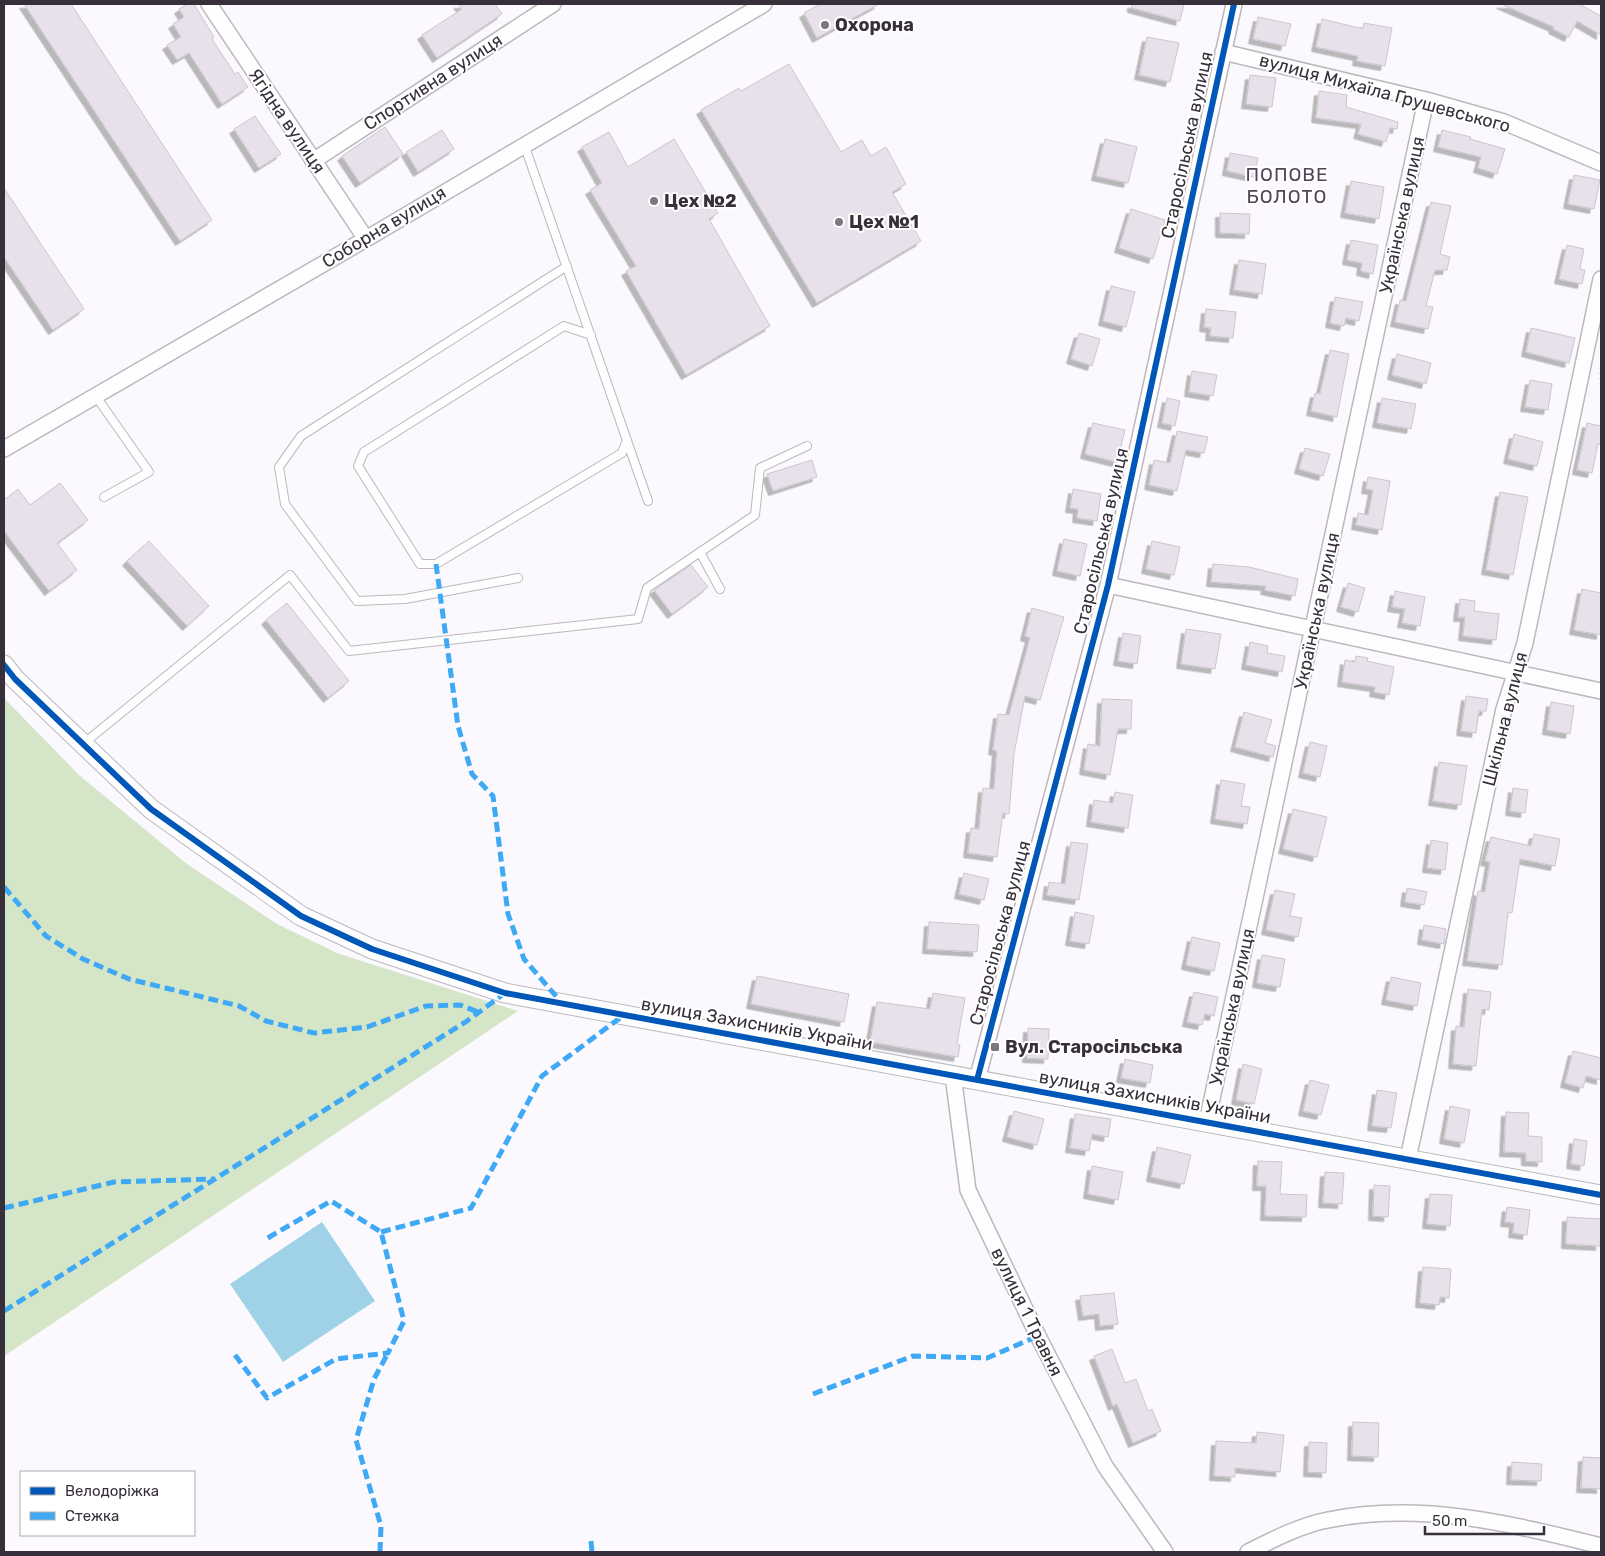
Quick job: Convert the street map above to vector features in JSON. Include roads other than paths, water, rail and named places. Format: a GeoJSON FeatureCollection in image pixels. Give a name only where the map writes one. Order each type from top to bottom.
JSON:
{"type":"FeatureCollection","features":[{"type":"Feature","properties":{"kind":"street","name":"Ягідна вулиця"},"geometry":{"type":"LineString","coordinates":[[209,4],[366,239]]}},
{"type":"Feature","properties":{"kind":"street","name":"Спортивна вулиця"},"geometry":{"type":"LineString","coordinates":[[313,161],[553,4]]}},
{"type":"Feature","properties":{"kind":"street","name":"Соборна вулиця"},"geometry":{"type":"LineString","coordinates":[[4,449],[366,239],[764,4]]}},
{"type":"Feature","properties":{"kind":"street","name":"Старосільська вулиця"},"geometry":{"type":"LineString","coordinates":[[977,1080],[1108,585],[1234,4]]}},
{"type":"Feature","properties":{"kind":"street","name":"вулиця Михаїла Грушевського"},"geometry":{"type":"LineString","coordinates":[[1223,52],[1426,100],[1504,122],[1601,163]]}},
{"type":"Feature","properties":{"kind":"street","name":"Українська вулиця"},"geometry":{"type":"LineString","coordinates":[[1206,1122],[1426,100]]}},
{"type":"Feature","properties":{"kind":"street","name":"Шкільна вулиця"},"geometry":{"type":"LineString","coordinates":[[1408,1159],[1504,709],[1516,674],[1568,442],[1601,278]]}},
{"type":"Feature","properties":{"kind":"street"},"geometry":{"type":"LineString","coordinates":[[1108,585],[1601,691]]}},
{"type":"Feature","properties":{"kind":"street","name":"вулиця Захисників України"},"geometry":{"type":"LineString","coordinates":[[4,665],[15,679],[151,809],[301,916],[372,949],[505,993],[953,1075]]}},
{"type":"Feature","properties":{"kind":"street"},"geometry":{"type":"LineString","coordinates":[[953,1075],[977,1080]]}},
{"type":"Feature","properties":{"kind":"street","name":"вулиця 1 Травня"},"geometry":{"type":"LineString","coordinates":[[953,1075],[968,1190],[1038,1336],[1105,1466],[1165,1552]]}},
{"type":"Feature","properties":{"kind":"street","name":"вулиця Захисників України"},"geometry":{"type":"LineString","coordinates":[[977,1080],[1601,1195]]}},
{"type":"Feature","properties":{"kind":"street"},"geometry":{"type":"LineString","coordinates":[[1248,1552],[1271,1540],[1328,1520],[1397,1512],[1463,1516],[1517,1526],[1601,1546]]}},
{"type":"Feature","properties":{"kind":"lane"},"geometry":{"type":"LineString","coordinates":[[524,144],[648,501]]}},
{"type":"Feature","properties":{"kind":"lane"},"geometry":{"type":"LineString","coordinates":[[518,578],[405,599],[357,601],[285,504],[279,467],[301,436],[567,266]]}},
{"type":"Feature","properties":{"kind":"lane"},"geometry":{"type":"LineString","coordinates":[[590,335],[564,326],[364,452],[358,466],[420,564],[436,564],[622,453],[627,440]]}},
{"type":"Feature","properties":{"kind":"lane"},"geometry":{"type":"LineString","coordinates":[[95,395],[149,472],[104,498]]}},
{"type":"Feature","properties":{"kind":"lane"},"geometry":{"type":"LineString","coordinates":[[83,744],[290,575],[349,651],[638,619],[647,588],[755,515],[760,468],[807,446]]}},
{"type":"Feature","properties":{"kind":"lane"},"geometry":{"type":"LineString","coordinates":[[700,552],[720,590]]}},
{"type":"Feature","properties":{"kind":"water"},"geometry":{"type":"Polygon","coordinates":[[[322,1222],[375,1301],[283,1362],[230,1284],[322,1222]]]}},
{"type":"Feature","properties":{"kind":"place","name":"Охорона"},"geometry":{"type":"Point","coordinates":[825,25]}},
{"type":"Feature","properties":{"kind":"place","name":"Цех №2"},"geometry":{"type":"Point","coordinates":[654,201]}},
{"type":"Feature","properties":{"kind":"place","name":"Цех №1"},"geometry":{"type":"Point","coordinates":[839,222]}},
{"type":"Feature","properties":{"kind":"place","name":"Вул. Старосільська"},"geometry":{"type":"Point","coordinates":[995,1047]}},
{"type":"Feature","properties":{"kind":"district","name":"ПОПОВЕ БОЛОТО"},"geometry":{"type":"Point","coordinates":[1287,185]}}]}
